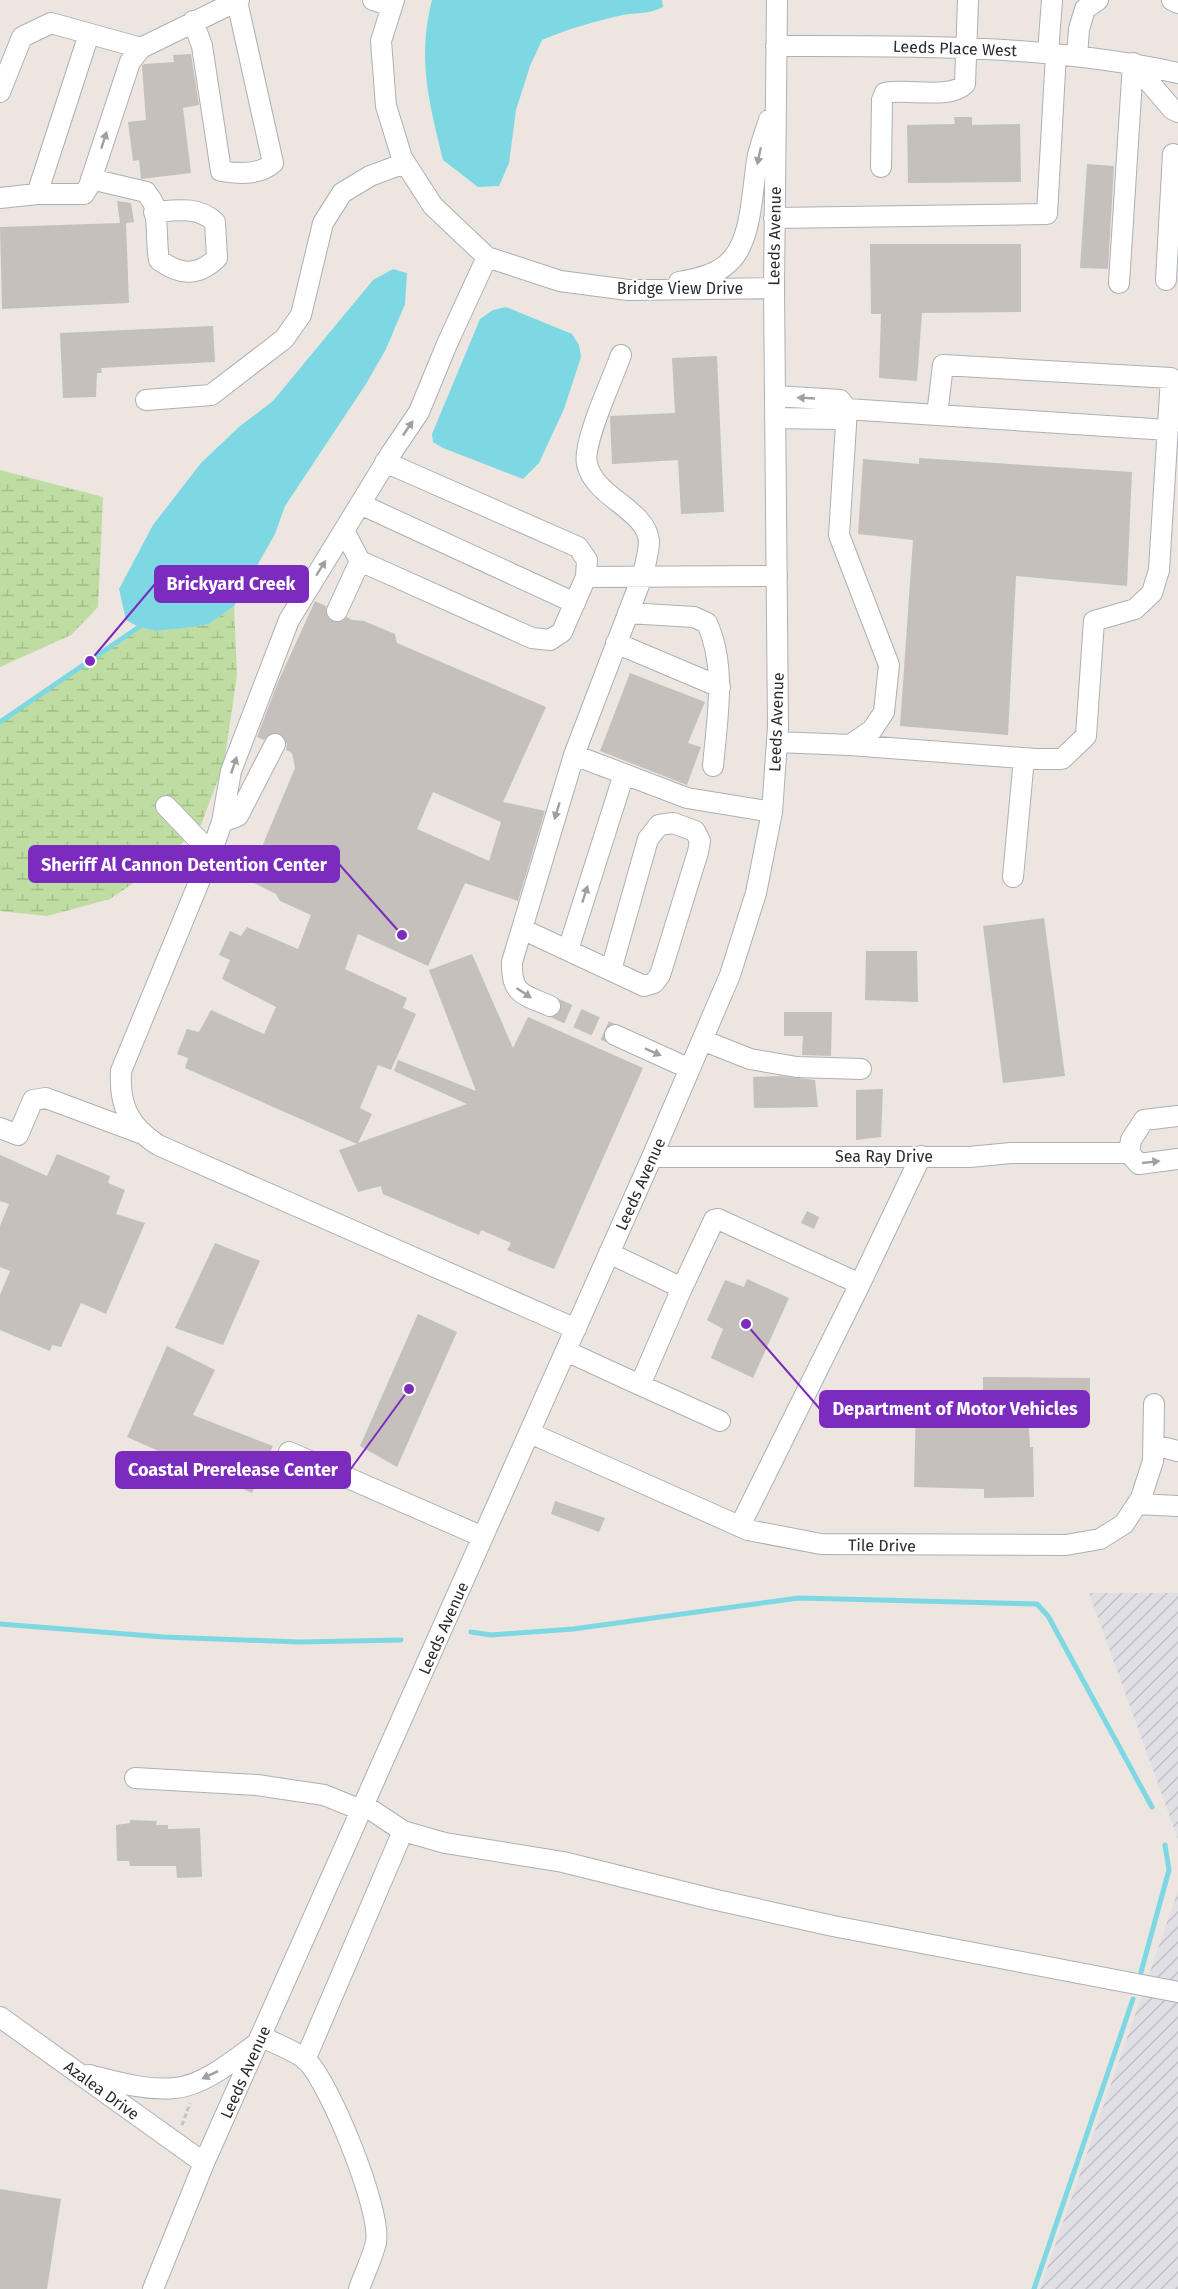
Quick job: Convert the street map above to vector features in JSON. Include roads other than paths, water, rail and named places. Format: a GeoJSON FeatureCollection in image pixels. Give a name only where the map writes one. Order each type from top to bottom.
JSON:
{"type":"FeatureCollection","features":[{"type":"Feature","properties":{"kind":"street"},"geometry":{"type":"LineString","coordinates":[[0,198],[37,194],[84,195],[129,62],[141,48],[194,21],[238,0],[273,162],[266,169],[238,174],[221,171],[202,46],[194,21]]}},
{"type":"Feature","properties":{"kind":"street"},"geometry":{"type":"LineString","coordinates":[[373,0],[393,3]]}},
{"type":"Feature","properties":{"kind":"street","name":"Leeds Avenue"},"geometry":{"type":"LineString","coordinates":[[153,2289],[204,2163],[652,1157],[730,975],[756,893],[772,812],[777,742],[774,218],[777,0]]}},
{"type":"Feature","properties":{"kind":"street"},"geometry":{"type":"LineString","coordinates":[[881,167],[882,100],[885,93],[896,90],[950,92],[960,90],[965,84],[968,0]]}},
{"type":"Feature","properties":{"kind":"street"},"geometry":{"type":"LineString","coordinates":[[774,218],[1047,214],[1052,0]]}},
{"type":"Feature","properties":{"kind":"street"},"geometry":{"type":"LineString","coordinates":[[1172,0],[1178,3]]}},
{"type":"Feature","properties":{"kind":"street","name":"Bridge View Drive"},"geometry":{"type":"LineString","coordinates":[[393,3],[381,41],[386,106],[405,163],[433,206],[488,257],[560,281],[628,290],[774,288]]}},
{"type":"Feature","properties":{"kind":"street"},"geometry":{"type":"LineString","coordinates":[[1077,56],[1079,29],[1088,3]]}},
{"type":"Feature","properties":{"kind":"street"},"geometry":{"type":"LineString","coordinates":[[0,92],[22,37],[51,23],[141,48]]}},
{"type":"Feature","properties":{"kind":"street"},"geometry":{"type":"LineString","coordinates":[[37,194],[89,34]]}},
{"type":"Feature","properties":{"kind":"street","name":"Leeds Place West"},"geometry":{"type":"LineString","coordinates":[[776,46],[966,47],[1077,56],[1133,63],[1178,73]]}},
{"type":"Feature","properties":{"kind":"street"},"geometry":{"type":"LineString","coordinates":[[1133,63],[1172,109],[1178,112]]}},
{"type":"Feature","properties":{"kind":"street"},"geometry":{"type":"LineString","coordinates":[[1119,283],[1133,63]]}},
{"type":"Feature","properties":{"kind":"street"},"geometry":{"type":"LineString","coordinates":[[628,290],[693,280],[719,270],[734,257],[746,232],[758,154],[776,100]]}},
{"type":"Feature","properties":{"kind":"street"},"geometry":{"type":"LineString","coordinates":[[1166,280],[1174,212],[1173,154]]}},
{"type":"Feature","properties":{"kind":"street"},"geometry":{"type":"LineString","coordinates":[[146,400],[212,395],[284,339],[301,315],[323,223],[342,193],[370,176],[405,163]]}},
{"type":"Feature","properties":{"kind":"street"},"geometry":{"type":"LineString","coordinates":[[91,179],[146,192],[154,204],[154,212]]}},
{"type":"Feature","properties":{"kind":"street"},"geometry":{"type":"LineString","coordinates":[[140,1133],[127,1113],[120,1093],[122,1071],[211,853],[222,822],[231,771],[289,620],[419,412],[447,344],[488,257]]}},
{"type":"Feature","properties":{"kind":"street"},"geometry":{"type":"LineString","coordinates":[[550,1006],[520,993],[511,981],[512,962],[574,755],[642,577],[648,552],[649,538],[642,522],[593,481],[586,463],[587,446],[621,355]]}},
{"type":"Feature","properties":{"kind":"street"},"geometry":{"type":"LineString","coordinates":[[777,742],[850,744],[1062,759],[1086,736],[1094,621],[1135,609],[1152,593],[1160,570],[1171,378],[943,365],[937,416]]}},
{"type":"Feature","properties":{"kind":"street"},"geometry":{"type":"LineString","coordinates":[[775,396],[840,400],[847,410],[839,535],[889,665],[884,712],[872,730],[850,744]]}},
{"type":"Feature","properties":{"kind":"street"},"geometry":{"type":"LineString","coordinates":[[775,418],[838,419],[847,410],[1168,430]]}},
{"type":"Feature","properties":{"kind":"street"},"geometry":{"type":"LineString","coordinates":[[344,531],[360,561],[532,638],[550,640],[562,632],[586,577],[587,560],[578,548],[386,462]]}},
{"type":"Feature","properties":{"kind":"street"},"geometry":{"type":"LineString","coordinates":[[360,504],[574,603]]}},
{"type":"Feature","properties":{"kind":"street"},"geometry":{"type":"LineString","coordinates":[[337,611],[360,561]]}},
{"type":"Feature","properties":{"kind":"street"},"geometry":{"type":"LineString","coordinates":[[586,577],[777,576]]}},
{"type":"Feature","properties":{"kind":"street"},"geometry":{"type":"LineString","coordinates":[[628,613],[694,617],[707,622],[714,638],[720,687],[713,766]]}},
{"type":"Feature","properties":{"kind":"street"},"geometry":{"type":"LineString","coordinates":[[616,643],[720,687]]}},
{"type":"Feature","properties":{"kind":"street"},"geometry":{"type":"LineString","coordinates":[[222,822],[238,816],[275,744]]}},
{"type":"Feature","properties":{"kind":"street"},"geometry":{"type":"LineString","coordinates":[[574,755],[687,798],[772,812]]}},
{"type":"Feature","properties":{"kind":"street"},"geometry":{"type":"LineString","coordinates":[[1013,877],[1024,758]]}},
{"type":"Feature","properties":{"kind":"street"},"geometry":{"type":"LineString","coordinates":[[568,950],[624,774]]}},
{"type":"Feature","properties":{"kind":"street"},"geometry":{"type":"LineString","coordinates":[[166,806],[211,853]]}},
{"type":"Feature","properties":{"kind":"street"},"geometry":{"type":"LineString","coordinates":[[522,929],[644,986],[654,983],[660,975],[698,852],[700,841],[695,831],[673,823],[659,825],[648,839],[611,970]]}},
{"type":"Feature","properties":{"kind":"street"},"geometry":{"type":"LineString","coordinates":[[615,1035],[690,1069]]}},
{"type":"Feature","properties":{"kind":"street"},"geometry":{"type":"LineString","coordinates":[[702,1040],[750,1059],[797,1067],[861,1069]]}},
{"type":"Feature","properties":{"kind":"street"},"geometry":{"type":"LineString","coordinates":[[9,1139],[33,1100],[46,1098],[140,1133],[158,1145],[576,1329]]}},
{"type":"Feature","properties":{"kind":"street"},"geometry":{"type":"LineString","coordinates":[[1122,1154],[1144,1120],[1178,1116]]}},
{"type":"Feature","properties":{"kind":"street","name":"Sea Ray Drive"},"geometry":{"type":"LineString","coordinates":[[652,1157],[969,1157],[1011,1153],[1122,1154],[1139,1164],[1178,1159]]}},
{"type":"Feature","properties":{"kind":"street"},"geometry":{"type":"LineString","coordinates":[[740,1526],[921,1156]]}},
{"type":"Feature","properties":{"kind":"street"},"geometry":{"type":"LineString","coordinates":[[640,1385],[714,1220],[718,1219],[860,1284]]}},
{"type":"Feature","properties":{"kind":"street"},"geometry":{"type":"LineString","coordinates":[[609,1253],[682,1288]]}},
{"type":"Feature","properties":{"kind":"street"},"geometry":{"type":"LineString","coordinates":[[566,1351],[720,1421]]}},
{"type":"Feature","properties":{"kind":"street","name":"Tile Drive"},"geometry":{"type":"LineString","coordinates":[[530,1433],[748,1530],[821,1544],[1066,1545],[1100,1539],[1124,1524],[1141,1498],[1154,1461],[1154,1404]]}},
{"type":"Feature","properties":{"kind":"street"},"geometry":{"type":"LineString","coordinates":[[1154,1446],[1178,1451]]}},
{"type":"Feature","properties":{"kind":"street"},"geometry":{"type":"LineString","coordinates":[[289,1452],[483,1537]]}},
{"type":"Feature","properties":{"kind":"street"},"geometry":{"type":"LineString","coordinates":[[1137,1504],[1178,1506]]}},
{"type":"Feature","properties":{"kind":"street"},"geometry":{"type":"LineString","coordinates":[[135,1778],[257,1785],[324,1795],[363,1808],[403,1831],[445,1843],[585,1867],[833,1926],[1178,1992]]}},
{"type":"Feature","properties":{"kind":"street"},"geometry":{"type":"LineString","coordinates":[[305,2060],[403,1831]]}},
{"type":"Feature","properties":{"kind":"street","name":"Azalea Drive"},"geometry":{"type":"LineString","coordinates":[[0,2017],[204,2163]]}},
{"type":"Feature","properties":{"kind":"street"},"geometry":{"type":"LineString","coordinates":[[75,2071],[118,2083],[151,2088],[177,2088],[220,2070],[259,2039],[305,2060],[338,2112],[360,2169],[375,2223],[376,2240],[359,2289]]}},
{"type":"Feature","properties":{"kind":"water"},"geometry":{"type":"Polygon","coordinates":[[[432,0],[662,0],[663,7],[592,23],[542,40],[530,66],[516,110],[509,163],[499,186],[478,187],[443,160],[429,100],[425,62],[425,42],[432,0]]]}},
{"type":"Feature","properties":{"kind":"water"},"geometry":{"type":"Polygon","coordinates":[[[393,269],[407,273],[405,304],[386,349],[366,384],[285,506],[275,534],[234,606],[209,624],[193,627],[155,631],[139,627],[126,620],[119,589],[153,525],[201,463],[240,426],[273,401],[373,280],[393,269]]]}},
{"type":"Feature","properties":{"kind":"water"},"geometry":{"type":"Polygon","coordinates":[[[506,307],[572,334],[579,345],[581,357],[564,409],[539,463],[523,479],[443,448],[433,442],[432,434],[480,319],[493,310],[506,307]]]}},
{"type":"Feature","properties":{"kind":"waterway"},"geometry":{"type":"LineString","coordinates":[[0,722],[139,627]]}},
{"type":"Feature","properties":{"kind":"waterway"},"geometry":{"type":"LineString","coordinates":[[471,1632],[491,1635],[573,1629],[799,1598],[1037,1604],[1048,1616],[1152,1807]]}},
{"type":"Feature","properties":{"kind":"waterway"},"geometry":{"type":"LineString","coordinates":[[0,1624],[164,1637],[300,1642],[401,1640]]}},
{"type":"Feature","properties":{"kind":"waterway"},"geometry":{"type":"LineString","coordinates":[[1141,1972],[1169,1870],[1165,1845]]}},
{"type":"Feature","properties":{"kind":"waterway"},"geometry":{"type":"LineString","coordinates":[[1034,2289],[1133,1999]]}},
{"type":"Feature","properties":{"kind":"tunnel"},"geometry":{"type":"LineString","coordinates":[[275,744],[337,611]]}},
{"type":"Feature","properties":{"kind":"tunnel"},"geometry":{"type":"LineString","coordinates":[[550,1006],[615,1035]]}},
{"type":"Feature","properties":{"kind":"tunnel"},"geometry":{"type":"LineString","coordinates":[[0,1177],[10,1153]]}},
{"type":"Feature","properties":{"kind":"place","name":"Brickyard Creek"},"geometry":{"type":"Point","coordinates":[90,661]}},
{"type":"Feature","properties":{"kind":"place","name":"Sheriff Al Cannon Detention Center"},"geometry":{"type":"Point","coordinates":[402,935]}},
{"type":"Feature","properties":{"kind":"place","name":"Department of Motor Vehicles"},"geometry":{"type":"Point","coordinates":[746,1324]}},
{"type":"Feature","properties":{"kind":"place","name":"Coastal Prerelease Center"},"geometry":{"type":"Point","coordinates":[409,1389]}}]}
